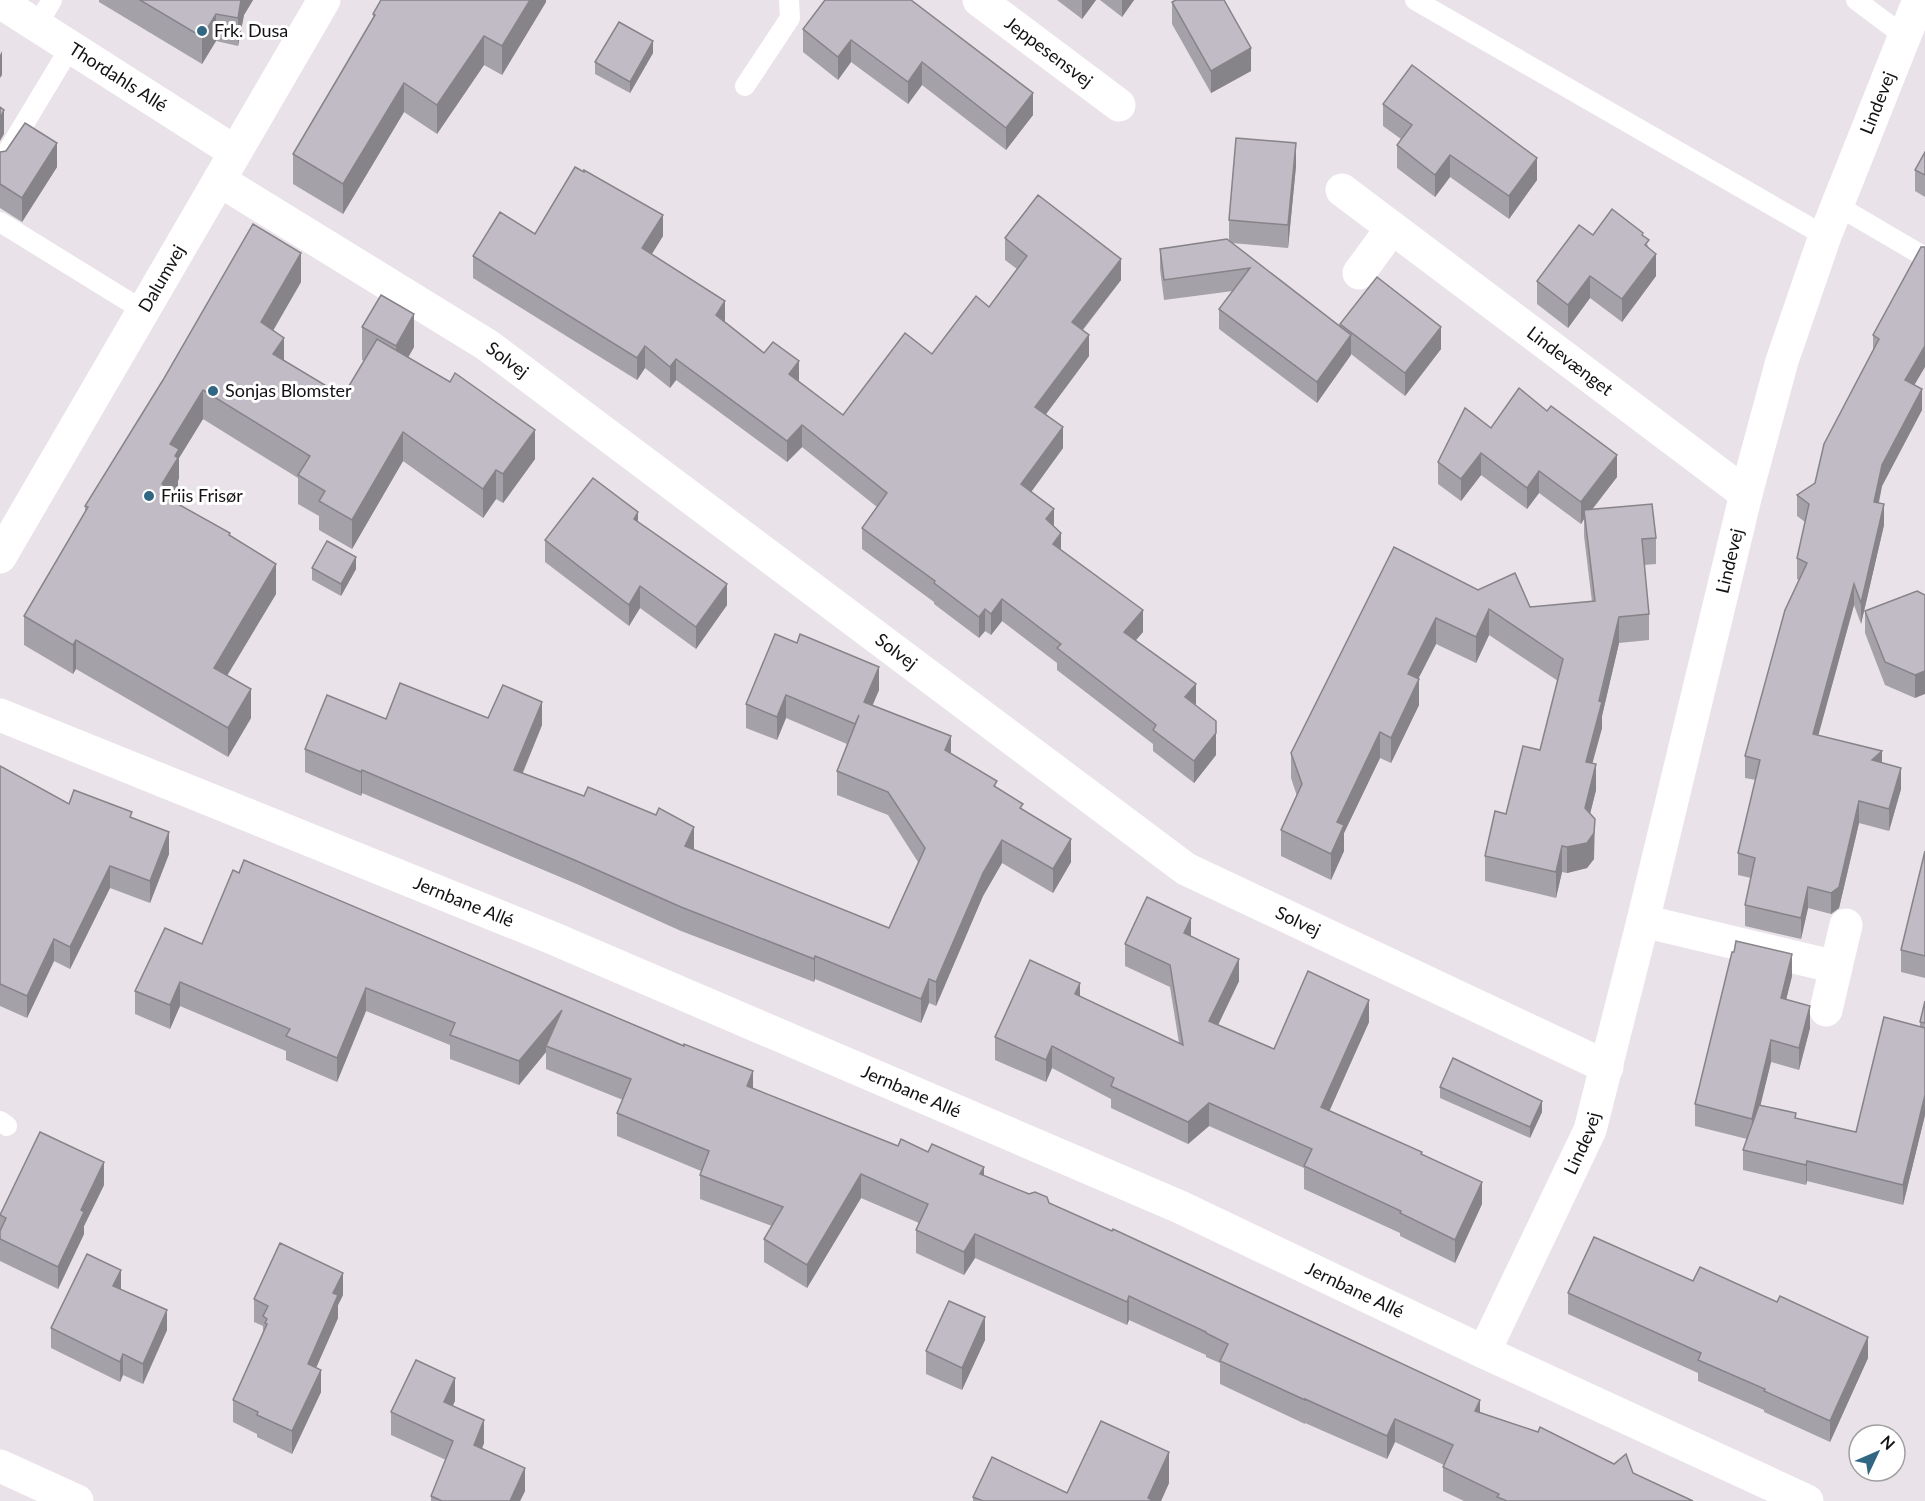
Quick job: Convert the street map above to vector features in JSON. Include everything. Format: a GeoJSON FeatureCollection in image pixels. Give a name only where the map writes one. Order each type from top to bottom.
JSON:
{"type":"FeatureCollection","features":[{"type":"Feature","properties":{"kind":"street","name":"Dalumvej"},"geometry":{"type":"LineString","coordinates":[[0,557],[324,0]]}},
{"type":"Feature","properties":{"kind":"street","name":"Jeppesensvej"},"geometry":{"type":"LineString","coordinates":[[979,0],[1119,105]]}},
{"type":"Feature","properties":{"kind":"street","name":"Lindevej"},"geometry":{"type":"LineString","coordinates":[[1484,1352],[1590,1130],[1746,494],[1782,362],[1825,236],[1919,0]]}},
{"type":"Feature","properties":{"kind":"street","name":"Thordahls Allé"},"geometry":{"type":"LineString","coordinates":[[0,2],[45,13],[71,46],[235,152]]}},
{"type":"Feature","properties":{"kind":"street","name":"Solvej"},"geometry":{"type":"LineString","coordinates":[[219,180],[487,345],[1186,869],[1607,1067]]}},
{"type":"Feature","properties":{"kind":"street","name":"Lindevænget"},"geometry":{"type":"LineString","coordinates":[[1342,190],[1746,494]]}},
{"type":"Feature","properties":{"kind":"street"},"geometry":{"type":"LineString","coordinates":[[1359,273],[1392,228]]}},
{"type":"Feature","properties":{"kind":"street","name":"Jernbane Allé"},"geometry":{"type":"LineString","coordinates":[[0,715],[550,937],[1180,1207],[1484,1352],[1807,1501]]}},
{"type":"Feature","properties":{"kind":"street"},"geometry":{"type":"LineString","coordinates":[[1643,921],[1836,967]]}},
{"type":"Feature","properties":{"kind":"street"},"geometry":{"type":"LineString","coordinates":[[1826,1010],[1846,925]]}},
{"type":"Feature","properties":{"kind":"street"},"geometry":{"type":"LineString","coordinates":[[0,1466],[77,1501]]}},
{"type":"Feature","properties":{"kind":"lane"},"geometry":{"type":"LineString","coordinates":[[746,86],[790,18],[789,0]]}},
{"type":"Feature","properties":{"kind":"lane"},"geometry":{"type":"LineString","coordinates":[[1415,0],[1825,236]]}},
{"type":"Feature","properties":{"kind":"lane"},"geometry":{"type":"LineString","coordinates":[[1856,0],[1904,36]]}},
{"type":"Feature","properties":{"kind":"lane"},"geometry":{"type":"LineString","coordinates":[[0,164],[71,46]]}},
{"type":"Feature","properties":{"kind":"lane"},"geometry":{"type":"LineString","coordinates":[[1838,206],[1925,257]]}},
{"type":"Feature","properties":{"kind":"lane"},"geometry":{"type":"LineString","coordinates":[[0,222],[144,311]]}},
{"type":"Feature","properties":{"kind":"building"},"geometry":{"type":"Polygon","coordinates":[[[140,0],[241,0],[238,18],[216,14],[202,37],[140,0]]]}},
{"type":"Feature","properties":{"kind":"building"},"geometry":{"type":"Polygon","coordinates":[[[381,0],[530,0],[502,46],[484,36],[437,105],[404,83],[343,184],[293,154],[375,15],[373,14],[381,0]]]}},
{"type":"Feature","properties":{"kind":"building"},"geometry":{"type":"Polygon","coordinates":[[[825,0],[911,0],[1033,93],[1006,128],[922,62],[908,82],[851,40],[838,57],[803,29],[825,0]]]}},
{"type":"Feature","properties":{"kind":"building"},"geometry":{"type":"Polygon","coordinates":[[[1176,0],[1224,0],[1251,48],[1211,71],[1172,2],[1176,0]]]}},
{"type":"Feature","properties":{"kind":"building"},"geometry":{"type":"Polygon","coordinates":[[[619,22],[653,41],[630,82],[595,62],[619,22]]]}},
{"type":"Feature","properties":{"kind":"building"},"geometry":{"type":"Polygon","coordinates":[[[1412,65],[1537,158],[1509,196],[1450,155],[1435,175],[1397,145],[1412,125],[1383,104],[1412,65]]]}},
{"type":"Feature","properties":{"kind":"building"},"geometry":{"type":"Polygon","coordinates":[[[25,123],[57,143],[22,198],[0,184],[0,152],[6,151],[25,123]]]}},
{"type":"Feature","properties":{"kind":"building"},"geometry":{"type":"Polygon","coordinates":[[[1236,138],[1296,143],[1288,225],[1229,220],[1236,138]]]}},
{"type":"Feature","properties":{"kind":"building"},"geometry":{"type":"Polygon","coordinates":[[[1925,152],[1925,175],[1915,170],[1925,152]]]}},
{"type":"Feature","properties":{"kind":"building"},"geometry":{"type":"Polygon","coordinates":[[[575,167],[663,215],[642,248],[725,301],[716,315],[764,353],[773,342],[799,361],[789,374],[843,415],[905,333],[932,354],[976,296],[989,307],[1027,256],[1005,238],[1038,195],[1121,259],[1072,322],[1089,335],[1035,407],[1063,427],[1021,484],[1054,509],[1046,519],[1061,533],[1053,544],[1143,610],[1124,632],[1196,684],[1185,697],[1216,721],[1216,733],[1194,761],[1153,730],[1156,725],[1057,648],[1061,644],[1002,599],[991,614],[985,609],[979,617],[934,583],[935,581],[862,528],[887,493],[802,425],[787,441],[676,359],[670,367],[645,346],[637,358],[473,256],[500,212],[535,234],[575,167]]]}},
{"type":"Feature","properties":{"kind":"building"},"geometry":{"type":"Polygon","coordinates":[[[1612,209],[1643,233],[1642,235],[1649,240],[1645,245],[1656,254],[1622,299],[1590,276],[1568,305],[1537,281],[1579,225],[1593,235],[1612,209]]]}},
{"type":"Feature","properties":{"kind":"building"},"geometry":{"type":"Polygon","coordinates":[[[253,224],[301,253],[261,322],[284,338],[273,354],[343,396],[377,339],[450,382],[455,373],[535,430],[503,474],[496,470],[483,489],[403,432],[352,520],[319,501],[325,491],[298,475],[310,456],[203,390],[170,444],[179,449],[175,456],[178,458],[162,484],[164,486],[160,494],[230,533],[229,535],[276,564],[214,668],[251,689],[228,728],[76,640],[73,645],[24,616],[88,507],[85,506],[163,380],[253,224]]]}},
{"type":"Feature","properties":{"kind":"building"},"geometry":{"type":"Polygon","coordinates":[[[1227,239],[1351,335],[1317,382],[1219,309],[1250,268],[1164,280],[1160,249],[1227,239]]]}},
{"type":"Feature","properties":{"kind":"building"},"geometry":{"type":"Polygon","coordinates":[[[1921,247],[1925,247],[1925,346],[1905,380],[1922,389],[1882,465],[1874,502],[1884,504],[1861,603],[1854,584],[1813,734],[1882,751],[1872,760],[1901,768],[1889,809],[1859,801],[1839,887],[1831,893],[1808,887],[1801,918],[1745,905],[1755,858],[1738,853],[1760,760],[1745,756],[1785,610],[1807,563],[1797,558],[1809,504],[1797,495],[1815,483],[1824,444],[1879,339],[1873,335],[1921,247]]]}},
{"type":"Feature","properties":{"kind":"building"},"geometry":{"type":"Polygon","coordinates":[[[1377,277],[1441,327],[1405,373],[1340,324],[1377,277]]]}},
{"type":"Feature","properties":{"kind":"building"},"geometry":{"type":"Polygon","coordinates":[[[381,295],[414,314],[396,346],[362,327],[381,295]]]}},
{"type":"Feature","properties":{"kind":"building"},"geometry":{"type":"Polygon","coordinates":[[[1519,388],[1547,411],[1551,406],[1617,455],[1581,502],[1539,471],[1527,488],[1481,453],[1461,479],[1438,462],[1465,408],[1491,428],[1519,388]]]}},
{"type":"Feature","properties":{"kind":"building"},"geometry":{"type":"Polygon","coordinates":[[[593,478],[638,512],[634,519],[727,584],[696,627],[640,586],[629,605],[545,540],[593,478]]]}},
{"type":"Feature","properties":{"kind":"building"},"geometry":{"type":"Polygon","coordinates":[[[1652,504],[1656,538],[1642,539],[1649,614],[1619,617],[1599,701],[1602,702],[1586,762],[1596,764],[1585,808],[1595,819],[1594,833],[1587,843],[1562,846],[1556,872],[1485,856],[1495,811],[1506,814],[1523,746],[1540,750],[1563,659],[1489,609],[1476,637],[1436,618],[1408,674],[1419,679],[1391,738],[1380,732],[1337,822],[1344,825],[1331,854],[1281,830],[1302,784],[1291,753],[1394,547],[1478,590],[1515,573],[1530,607],[1595,601],[1584,510],[1652,504]]]}},
{"type":"Feature","properties":{"kind":"building"},"geometry":{"type":"Polygon","coordinates":[[[327,541],[356,557],[341,584],[312,568],[327,541]]]}},
{"type":"Feature","properties":{"kind":"building"},"geometry":{"type":"Polygon","coordinates":[[[1917,591],[1925,595],[1925,671],[1915,675],[1885,662],[1865,611],[1917,591]]]}},
{"type":"Feature","properties":{"kind":"building"},"geometry":{"type":"Polygon","coordinates":[[[775,634],[797,643],[800,634],[879,667],[864,702],[951,736],[945,750],[997,781],[994,786],[1023,804],[1020,808],[1071,839],[1053,869],[1002,840],[983,873],[936,982],[929,979],[921,999],[815,956],[814,959],[681,907],[362,770],[361,772],[305,749],[327,695],[386,719],[400,683],[488,718],[503,685],[542,702],[514,770],[584,796],[588,787],[656,815],[659,808],[694,827],[685,846],[889,928],[925,848],[888,792],[837,771],[859,715],[855,724],[786,695],[777,717],[746,704],[775,634]]]}},
{"type":"Feature","properties":{"kind":"building"},"geometry":{"type":"Polygon","coordinates":[[[0,766],[69,804],[74,790],[132,812],[130,817],[169,832],[150,881],[110,866],[70,947],[54,939],[27,996],[0,984],[0,766]]]}},
{"type":"Feature","properties":{"kind":"building"},"geometry":{"type":"Polygon","coordinates":[[[1925,851],[1925,956],[1901,950],[1925,851]]]}},
{"type":"Feature","properties":{"kind":"building"},"geometry":{"type":"Polygon","coordinates":[[[244,860],[684,1046],[684,1044],[753,1071],[747,1086],[898,1146],[901,1139],[928,1152],[932,1144],[984,1167],[980,1174],[1029,1194],[1035,1192],[1047,1197],[1049,1203],[1112,1231],[1113,1229],[1480,1400],[1475,1411],[1538,1432],[1540,1427],[1614,1464],[1626,1454],[1633,1473],[1693,1501],[1507,1501],[1497,1497],[1499,1494],[1443,1467],[1453,1445],[1395,1419],[1387,1436],[1305,1400],[1220,1361],[1228,1344],[1206,1332],[1129,1296],[1127,1302],[975,1234],[964,1252],[916,1230],[928,1204],[861,1174],[807,1265],[764,1239],[783,1207],[700,1175],[709,1151],[617,1113],[631,1079],[546,1046],[562,1010],[519,1061],[450,1035],[455,1023],[366,988],[337,1058],[286,1036],[290,1029],[180,982],[170,1005],[135,991],[165,928],[202,944],[233,870],[239,873],[244,860]]]}},
{"type":"Feature","properties":{"kind":"building"},"geometry":{"type":"Polygon","coordinates":[[[1147,897],[1191,918],[1184,933],[1239,959],[1209,1021],[1274,1049],[1308,971],[1369,1000],[1321,1107],[1422,1152],[1421,1154],[1482,1182],[1455,1240],[1400,1213],[1401,1211],[1304,1166],[1312,1149],[1209,1103],[1188,1122],[1111,1086],[1114,1078],[1052,1046],[1046,1060],[995,1037],[1030,960],[1080,983],[1075,994],[1183,1045],[1170,965],[1125,944],[1147,897]]]}},
{"type":"Feature","properties":{"kind":"building"},"geometry":{"type":"Polygon","coordinates":[[[1736,941],[1792,954],[1781,998],[1810,1006],[1799,1048],[1771,1040],[1752,1119],[1695,1104],[1736,941]]]}},
{"type":"Feature","properties":{"kind":"building"},"geometry":{"type":"Polygon","coordinates":[[[1925,1001],[1925,1023],[1920,1022],[1925,1001]]]}},
{"type":"Feature","properties":{"kind":"building"},"geometry":{"type":"Polygon","coordinates":[[[1884,1017],[1925,1028],[1925,1095],[1903,1185],[1807,1161],[1806,1165],[1743,1150],[1759,1105],[1796,1113],[1795,1118],[1856,1132],[1884,1017]]]}},
{"type":"Feature","properties":{"kind":"building"},"geometry":{"type":"Polygon","coordinates":[[[1453,1058],[1542,1101],[1530,1127],[1440,1087],[1453,1058]]]}},
{"type":"Feature","properties":{"kind":"building"},"geometry":{"type":"Polygon","coordinates":[[[40,1132],[104,1162],[81,1210],[84,1212],[58,1267],[0,1239],[0,1231],[6,1218],[0,1215],[40,1132]]]}},
{"type":"Feature","properties":{"kind":"building"},"geometry":{"type":"Polygon","coordinates":[[[1594,1237],[1693,1281],[1700,1267],[1777,1302],[1780,1296],[1868,1337],[1830,1421],[1698,1360],[1701,1353],[1568,1293],[1594,1237]]]}},
{"type":"Feature","properties":{"kind":"building"},"geometry":{"type":"Polygon","coordinates":[[[280,1243],[343,1273],[333,1293],[338,1295],[308,1364],[321,1370],[292,1431],[257,1415],[258,1412],[233,1400],[267,1324],[265,1323],[267,1319],[263,1316],[268,1306],[254,1299],[280,1243]]]}},
{"type":"Feature","properties":{"kind":"building"},"geometry":{"type":"Polygon","coordinates":[[[87,1254],[121,1270],[113,1286],[167,1310],[143,1364],[123,1354],[120,1362],[51,1328],[87,1254]]]}},
{"type":"Feature","properties":{"kind":"building"},"geometry":{"type":"Polygon","coordinates":[[[949,1301],[985,1317],[962,1368],[926,1351],[949,1301]]]}},
{"type":"Feature","properties":{"kind":"building"},"geometry":{"type":"Polygon","coordinates":[[[416,1360],[455,1378],[444,1402],[484,1420],[474,1445],[525,1468],[510,1501],[442,1501],[431,1496],[453,1441],[391,1412],[416,1360]]]}},
{"type":"Feature","properties":{"kind":"building"},"geometry":{"type":"Polygon","coordinates":[[[1101,1421],[1169,1452],[1148,1498],[1154,1501],[983,1501],[973,1497],[992,1457],[1067,1493],[1101,1421]]]}},
{"type":"Feature","properties":{"kind":"place","name":"Frk. Dusa"},"geometry":{"type":"Point","coordinates":[202,31]}},
{"type":"Feature","properties":{"kind":"place","name":"Sonjas Blomster"},"geometry":{"type":"Point","coordinates":[213,391]}},
{"type":"Feature","properties":{"kind":"place","name":"Friis Frisør"},"geometry":{"type":"Point","coordinates":[149,496]}}]}
